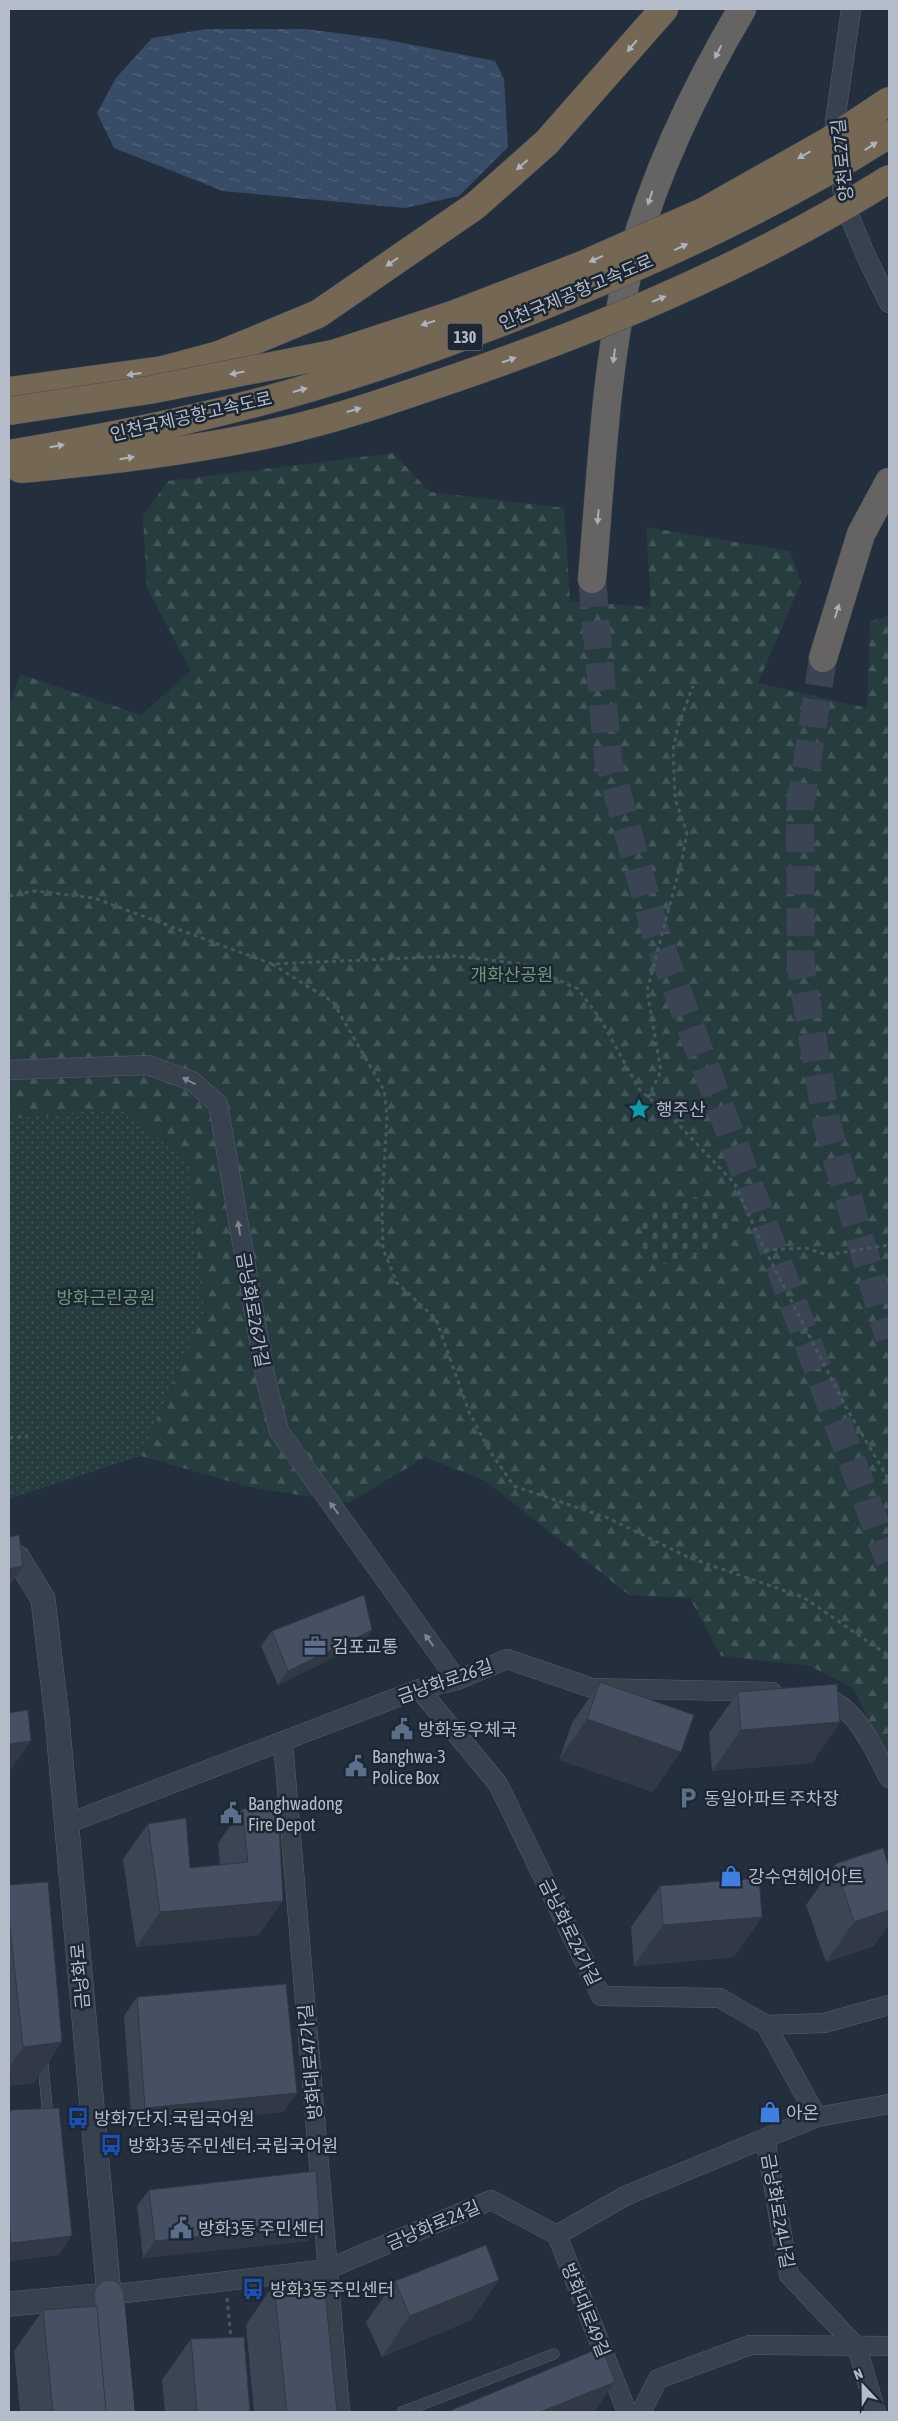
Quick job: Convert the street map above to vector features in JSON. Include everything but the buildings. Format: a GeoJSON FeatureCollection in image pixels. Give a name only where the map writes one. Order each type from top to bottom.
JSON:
{"type":"FeatureCollection","features":[{"type":"Feature","properties":{"kind":"highway"},"geometry":{"type":"LineString","coordinates":[[9,390],[163,370],[219,355],[318,314],[475,206],[547,142],[664,9]]}},
{"type":"Feature","properties":{"kind":"highway"},"geometry":{"type":"LineString","coordinates":[[592,579],[614,353],[628,272],[650,195],[668,152],[742,9]]}},
{"type":"Feature","properties":{"kind":"highway","name":"인천국제공항고속도로"},"geometry":{"type":"LineString","coordinates":[[9,411],[149,390],[333,354],[452,315],[580,266],[705,211],[828,141],[889,101]]}},
{"type":"Feature","properties":{"kind":"highway","name":"인천국제공항고속도로"},"geometry":{"type":"LineString","coordinates":[[9,454],[191,419],[339,379],[488,329],[639,267],[753,213],[889,134]]}},
{"type":"Feature","properties":{"kind":"highway"},"geometry":{"type":"LineString","coordinates":[[9,470],[121,459],[278,432],[408,394],[532,352],[713,277],[852,202],[889,179]]}},
{"type":"Feature","properties":{"kind":"highway"},"geometry":{"type":"LineString","coordinates":[[823,658],[861,534],[889,482]]}},
{"type":"Feature","properties":{"kind":"main road","name":"금낭화로"},"geometry":{"type":"LineString","coordinates":[[109,2295],[120,2412]]}},
{"type":"Feature","properties":{"kind":"street","name":"양천로27길"},"geometry":{"type":"LineString","coordinates":[[851,9],[835,122],[844,203],[866,256],[889,303]]}},
{"type":"Feature","properties":{"kind":"street","name":"금낭화로26가길"},"geometry":{"type":"LineString","coordinates":[[9,1070],[148,1065],[192,1081],[218,1104],[262,1362],[278,1431],[457,1680]]}},
{"type":"Feature","properties":{"kind":"street","name":"금낭화로"},"geometry":{"type":"LineString","coordinates":[[9,1554],[18,1558],[43,1599],[66,1824],[109,2295]]}},
{"type":"Feature","properties":{"kind":"street","name":"금낭화로26길"},"geometry":{"type":"LineString","coordinates":[[66,1824],[419,1689],[457,1680],[508,1659],[592,1688],[762,1691],[830,1698],[862,1726],[889,1778]]}},
{"type":"Feature","properties":{"kind":"street","name":"금낭화로24가길"},"geometry":{"type":"LineString","coordinates":[[419,1689],[498,1784],[601,1996],[720,1998],[766,2025]]}},
{"type":"Feature","properties":{"kind":"street","name":"방화대로47가길"},"geometry":{"type":"LineString","coordinates":[[283,1742],[340,2412]]}},
{"type":"Feature","properties":{"kind":"street"},"geometry":{"type":"LineString","coordinates":[[817,2117],[766,2025],[824,2023],[889,2005]]}},
{"type":"Feature","properties":{"kind":"street"},"geometry":{"type":"LineString","coordinates":[[557,2236],[626,2196],[817,2117],[889,2104]]}},
{"type":"Feature","properties":{"kind":"street","name":"금낭화로24나길"},"geometry":{"type":"LineString","coordinates":[[765,2138],[789,2275],[857,2347],[876,2412]]}},
{"type":"Feature","properties":{"kind":"street","name":"금낭화로24길"},"geometry":{"type":"LineString","coordinates":[[109,2295],[328,2269],[491,2200],[557,2236]]}},
{"type":"Feature","properties":{"kind":"street","name":"방화대로49길"},"geometry":{"type":"LineString","coordinates":[[557,2236],[627,2412]]}},
{"type":"Feature","properties":{"kind":"street"},"geometry":{"type":"LineString","coordinates":[[9,2304],[109,2295]]}},
{"type":"Feature","properties":{"kind":"street"},"geometry":{"type":"LineString","coordinates":[[641,2412],[658,2379],[750,2345],[889,2346]]}},
{"type":"Feature","properties":{"kind":"lane"},"geometry":{"type":"LineString","coordinates":[[28,2118],[48,2116],[42,2047]]}},
{"type":"Feature","properties":{"kind":"lane"},"geometry":{"type":"LineString","coordinates":[[402,2412],[554,2354]]}},
{"type":"Feature","properties":{"kind":"path"},"geometry":{"type":"LineString","coordinates":[[648,1098],[661,1071],[647,991],[683,855],[687,833],[675,799],[672,750],[678,726],[694,686]]}},
{"type":"Feature","properties":{"kind":"path"},"geometry":{"type":"LineString","coordinates":[[9,896],[35,890],[94,898],[272,964],[333,1002],[384,1090],[387,1116],[382,1204],[383,1249],[397,1283],[436,1319],[469,1412],[491,1453],[514,1486],[608,1518],[690,1558],[803,1596],[889,1656]]}},
{"type":"Feature","properties":{"kind":"path"},"geometry":{"type":"LineString","coordinates":[[272,964],[456,956],[523,964],[578,989],[601,1020],[639,1089],[676,1122],[735,1184],[765,1250],[847,1409],[889,1480]]}},
{"type":"Feature","properties":{"kind":"path"},"geometry":{"type":"LineString","coordinates":[[765,1250],[806,1248],[827,1255],[889,1245]]}},
{"type":"Feature","properties":{"kind":"path"},"geometry":{"type":"LineString","coordinates":[[9,1438],[28,1436]]}},
{"type":"Feature","properties":{"kind":"path"},"geometry":{"type":"LineString","coordinates":[[226,2281],[232,2347]]}},
{"type":"Feature","properties":{"kind":"green space","name":"개화산공원"},"geometry":{"type":"Polygon","coordinates":[[[393,453],[430,492],[564,508],[570,601],[651,607],[646,527],[790,551],[801,583],[758,683],[867,708],[870,622],[889,615],[889,1761],[853,1688],[810,1666],[721,1656],[690,1598],[629,1595],[484,1480],[425,1457],[349,1503],[249,1487],[141,1456],[204,1312],[9,1119],[9,707],[20,674],[141,715],[191,671],[147,588],[143,516],[168,481],[393,453]]]}},
{"type":"Feature","properties":{"kind":"green space","name":"방화근린공원"},"geometry":{"type":"Polygon","coordinates":[[[123,1108],[188,1164],[204,1312],[141,1456],[9,1499],[9,1119],[123,1108]]]}},
{"type":"Feature","properties":{"kind":"green space"},"geometry":{"type":"Polygon","coordinates":[[[696,1197],[727,1215],[731,1226],[723,1240],[682,1263],[654,1264],[643,1253],[641,1215],[663,1201],[696,1197]]]}},
{"type":"Feature","properties":{"kind":"water"},"geometry":{"type":"Polygon","coordinates":[[[207,29],[305,29],[383,39],[495,61],[504,79],[508,147],[459,196],[405,208],[223,191],[114,148],[97,113],[116,78],[152,38],[207,29]]]}},
{"type":"Feature","properties":{"kind":"tunnel"},"geometry":{"type":"LineString","coordinates":[[592,579],[608,759],[655,931],[889,1561]]}},
{"type":"Feature","properties":{"kind":"tunnel"},"geometry":{"type":"LineString","coordinates":[[823,658],[800,808],[801,969],[827,1125],[889,1338]]}},
{"type":"Feature","properties":{"kind":"place","name":"행주산"},"geometry":{"type":"Point","coordinates":[639,1109]}},
{"type":"Feature","properties":{"kind":"place","name":"김포교통"},"geometry":{"type":"Point","coordinates":[315,1646]}},
{"type":"Feature","properties":{"kind":"place","name":"방화동우체국"},"geometry":{"type":"Point","coordinates":[402,1729]}},
{"type":"Feature","properties":{"kind":"place","name":"Banghwa-3 Police Box"},"geometry":{"type":"Point","coordinates":[356,1766]}},
{"type":"Feature","properties":{"kind":"place","name":"동일아파트 주차장"},"geometry":{"type":"Point","coordinates":[688,1798]}},
{"type":"Feature","properties":{"kind":"place","name":"Banghwadong Fire Depot"},"geometry":{"type":"Point","coordinates":[231,1813]}},
{"type":"Feature","properties":{"kind":"place","name":"강수연헤어아트"},"geometry":{"type":"Point","coordinates":[731,1876]}},
{"type":"Feature","properties":{"kind":"place","name":"아온"},"geometry":{"type":"Point","coordinates":[770,2112]}},
{"type":"Feature","properties":{"kind":"place","name":"방화7단지.국립국어원"},"geometry":{"type":"Point","coordinates":[78,2118]}},
{"type":"Feature","properties":{"kind":"place","name":"방화3동주민센터.국립국어원"},"geometry":{"type":"Point","coordinates":[111,2145]}},
{"type":"Feature","properties":{"kind":"place","name":"방화3동 주민센터"},"geometry":{"type":"Point","coordinates":[181,2228]}},
{"type":"Feature","properties":{"kind":"place","name":"방화3동주민센터"},"geometry":{"type":"Point","coordinates":[253,2289]}}]}
